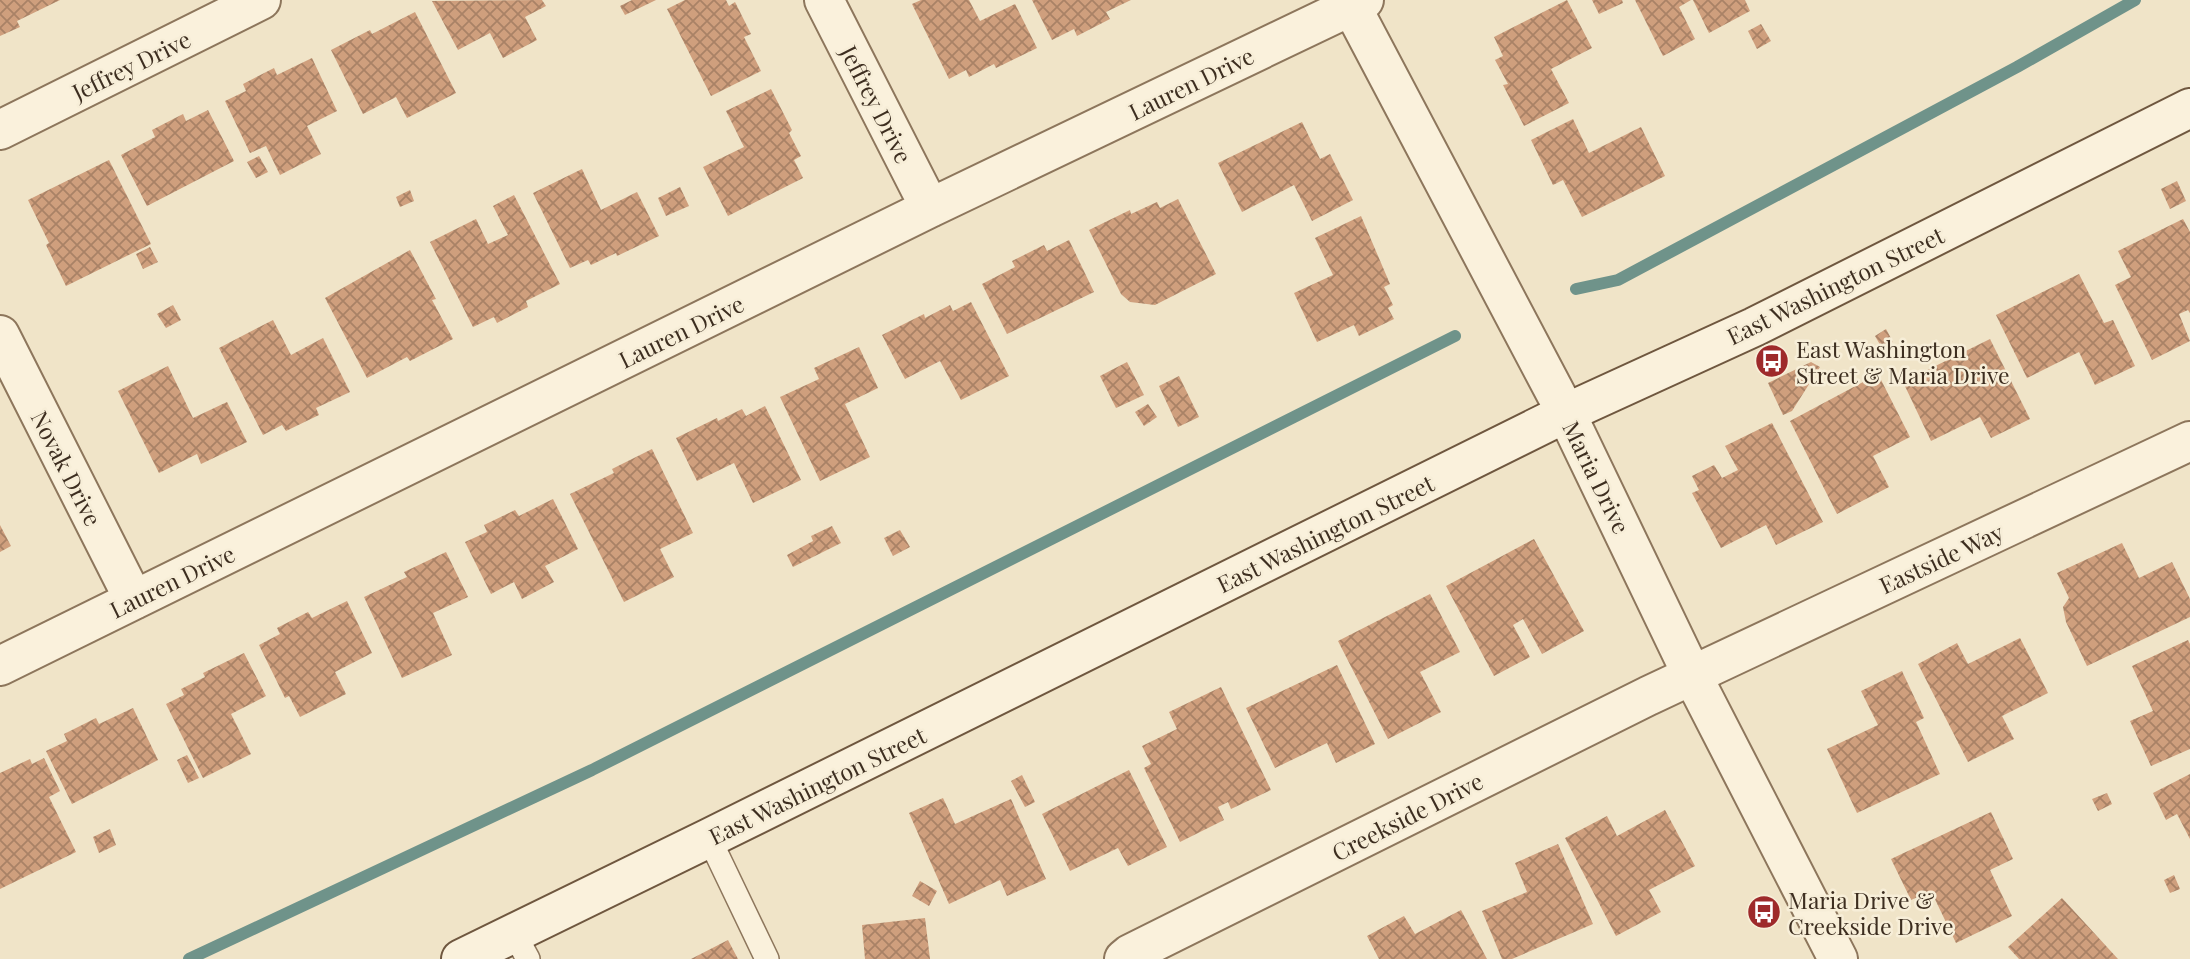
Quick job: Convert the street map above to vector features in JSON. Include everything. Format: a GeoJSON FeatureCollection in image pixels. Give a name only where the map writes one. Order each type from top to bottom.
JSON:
{"type":"FeatureCollection","features":[{"type":"Feature","properties":{"kind":"street","name":"Jeffrey Drive"},"geometry":{"type":"LineString","coordinates":[[0,130],[261,0]]}},
{"type":"Feature","properties":{"kind":"street","name":"Jeffrey Drive"},"geometry":{"type":"LineString","coordinates":[[824,0],[930,208]]}},
{"type":"Feature","properties":{"kind":"street","name":"Lauren Drive"},"geometry":{"type":"LineString","coordinates":[[0,666],[1354,2]]}},
{"type":"Feature","properties":{"kind":"street","name":"Maria Drive"},"geometry":{"type":"LineString","coordinates":[[1354,2],[1566,413],[1692,674],[1838,959]]}},
{"type":"Feature","properties":{"kind":"street","name":"East Washington Street"},"geometry":{"type":"LineString","coordinates":[[461,959],[521,946],[709,838],[1566,413],[1754,327],[2190,108]]}},
{"type":"Feature","properties":{"kind":"street","name":"Novak Drive"},"geometry":{"type":"LineString","coordinates":[[0,335],[134,600]]}},
{"type":"Feature","properties":{"kind":"street","name":"Eastside Way"},"geometry":{"type":"LineString","coordinates":[[1692,674],[2190,440]]}},
{"type":"Feature","properties":{"kind":"street","name":"Creekside Drive"},"geometry":{"type":"LineString","coordinates":[[1124,959],[1692,674]]}},
{"type":"Feature","properties":{"kind":"lane"},"geometry":{"type":"LineString","coordinates":[[709,838],[767,959]]}},
{"type":"Feature","properties":{"kind":"building"},"geometry":{"type":"Polygon","coordinates":[[[0,0],[60,0],[17,21],[20,27],[0,36],[0,0]]]}},
{"type":"Feature","properties":{"kind":"building"},"geometry":{"type":"Polygon","coordinates":[[[542,0],[546,6],[525,17],[537,40],[503,58],[490,33],[458,50],[432,1],[542,0]]]}},
{"type":"Feature","properties":{"kind":"building"},"geometry":{"type":"Polygon","coordinates":[[[632,0],[656,0],[625,15],[620,6],[632,0]]]}},
{"type":"Feature","properties":{"kind":"building"},"geometry":{"type":"Polygon","coordinates":[[[685,0],[726,0],[729,6],[735,2],[751,34],[744,37],[761,71],[711,96],[667,9],[685,0]]]}},
{"type":"Feature","properties":{"kind":"building"},"geometry":{"type":"Polygon","coordinates":[[[921,0],[969,0],[980,21],[1015,4],[1037,48],[996,68],[994,64],[969,77],[966,70],[949,79],[912,4],[921,0]]]}},
{"type":"Feature","properties":{"kind":"building"},"geometry":{"type":"Polygon","coordinates":[[[1032,0],[1131,0],[1106,12],[1110,19],[1077,36],[1074,29],[1052,40],[1032,0]]]}},
{"type":"Feature","properties":{"kind":"building"},"geometry":{"type":"Polygon","coordinates":[[[1567,0],[1592,48],[1551,69],[1569,103],[1524,126],[1503,85],[1508,84],[1495,60],[1503,56],[1494,37],[1567,0]]]}},
{"type":"Feature","properties":{"kind":"building"},"geometry":{"type":"Polygon","coordinates":[[[1592,0],[1622,0],[1623,3],[1599,14],[1592,0]]]}},
{"type":"Feature","properties":{"kind":"building"},"geometry":{"type":"Polygon","coordinates":[[[1635,0],[1691,0],[1679,7],[1695,39],[1663,56],[1635,0]]]}},
{"type":"Feature","properties":{"kind":"building"},"geometry":{"type":"Polygon","coordinates":[[[1693,0],[1745,0],[1750,11],[1709,33],[1693,0]]]}},
{"type":"Feature","properties":{"kind":"building"},"geometry":{"type":"Polygon","coordinates":[[[415,12],[456,93],[407,118],[396,97],[363,114],[331,50],[370,30],[372,34],[415,12]]]}},
{"type":"Feature","properties":{"kind":"building"},"geometry":{"type":"Polygon","coordinates":[[[1761,24],[1771,41],[1757,49],[1748,31],[1761,24]]]}},
{"type":"Feature","properties":{"kind":"building"},"geometry":{"type":"Polygon","coordinates":[[[312,58],[337,111],[307,126],[321,154],[280,175],[266,146],[250,153],[225,101],[246,91],[243,84],[274,68],[277,75],[312,58]]]}},
{"type":"Feature","properties":{"kind":"building"},"geometry":{"type":"Polygon","coordinates":[[[771,89],[792,130],[789,133],[801,156],[794,160],[803,178],[728,216],[703,167],[744,147],[726,111],[771,89]]]}},
{"type":"Feature","properties":{"kind":"building"},"geometry":{"type":"Polygon","coordinates":[[[208,110],[234,161],[147,206],[121,155],[155,137],[152,130],[183,114],[186,121],[208,110]]]}},
{"type":"Feature","properties":{"kind":"building"},"geometry":{"type":"Polygon","coordinates":[[[1573,119],[1589,153],[1641,127],[1665,176],[1582,217],[1563,180],[1553,185],[1531,140],[1573,119]]]}},
{"type":"Feature","properties":{"kind":"building"},"geometry":{"type":"Polygon","coordinates":[[[1302,122],[1320,159],[1330,154],[1353,200],[1312,221],[1294,185],[1242,212],[1218,163],[1302,122]]]}},
{"type":"Feature","properties":{"kind":"building"},"geometry":{"type":"Polygon","coordinates":[[[259,156],[268,172],[256,178],[247,162],[259,156]]]}},
{"type":"Feature","properties":{"kind":"building"},"geometry":{"type":"Polygon","coordinates":[[[109,160],[151,244],[66,286],[28,200],[109,160]]]}},
{"type":"Feature","properties":{"kind":"building"},"geometry":{"type":"Polygon","coordinates":[[[582,169],[601,210],[637,192],[659,236],[617,256],[616,253],[591,265],[588,260],[570,268],[533,193],[582,169]]]}},
{"type":"Feature","properties":{"kind":"building"},"geometry":{"type":"Polygon","coordinates":[[[2177,181],[2186,201],[2170,209],[2161,189],[2177,181]]]}},
{"type":"Feature","properties":{"kind":"building"},"geometry":{"type":"Polygon","coordinates":[[[680,187],[689,206],[666,216],[658,198],[680,187]]]}},
{"type":"Feature","properties":{"kind":"building"},"geometry":{"type":"Polygon","coordinates":[[[410,190],[414,201],[400,207],[396,197],[410,190]]]}},
{"type":"Feature","properties":{"kind":"building"},"geometry":{"type":"Polygon","coordinates":[[[514,195],[560,284],[526,301],[528,307],[497,323],[494,317],[473,327],[430,242],[476,219],[488,244],[508,235],[493,206],[514,195]]]}},
{"type":"Feature","properties":{"kind":"building"},"geometry":{"type":"Polygon","coordinates":[[[1178,199],[1216,274],[1155,305],[1130,302],[1121,294],[1089,230],[1130,210],[1131,214],[1157,202],[1160,208],[1178,199]]]}},
{"type":"Feature","properties":{"kind":"building"},"geometry":{"type":"Polygon","coordinates":[[[1361,216],[1390,284],[1384,287],[1393,305],[1388,308],[1394,319],[1359,336],[1354,325],[1317,342],[1294,293],[1333,275],[1315,238],[1361,216]]]}},
{"type":"Feature","properties":{"kind":"building"},"geometry":{"type":"Polygon","coordinates":[[[2183,219],[2190,232],[2190,313],[2188,310],[2179,314],[2190,341],[2152,360],[2115,285],[2131,277],[2118,251],[2183,219]]]}},
{"type":"Feature","properties":{"kind":"building"},"geometry":{"type":"Polygon","coordinates":[[[1069,240],[1094,292],[1007,334],[982,284],[1015,267],[1012,261],[1044,245],[1047,251],[1069,240]]]}},
{"type":"Feature","properties":{"kind":"building"},"geometry":{"type":"Polygon","coordinates":[[[150,247],[158,262],[143,269],[136,254],[150,247]]]}},
{"type":"Feature","properties":{"kind":"building"},"geometry":{"type":"Polygon","coordinates":[[[410,250],[453,339],[410,361],[407,357],[367,378],[325,298],[410,250]]]}},
{"type":"Feature","properties":{"kind":"building"},"geometry":{"type":"Polygon","coordinates":[[[2079,274],[2104,323],[2113,320],[2135,366],[2095,385],[2079,352],[2027,378],[1996,315],[2079,274]]]}},
{"type":"Feature","properties":{"kind":"building"},"geometry":{"type":"Polygon","coordinates":[[[971,302],[1009,376],[961,400],[940,361],[905,379],[882,335],[924,314],[925,318],[950,305],[953,311],[971,302]]]}},
{"type":"Feature","properties":{"kind":"building"},"geometry":{"type":"Polygon","coordinates":[[[173,305],[181,320],[166,328],[157,314],[173,305]]]}},
{"type":"Feature","properties":{"kind":"building"},"geometry":{"type":"Polygon","coordinates":[[[273,320],[291,355],[323,338],[350,392],[316,408],[319,415],[286,431],[282,425],[263,435],[219,348],[273,320]]]}},
{"type":"Feature","properties":{"kind":"building"},"geometry":{"type":"Polygon","coordinates":[[[1886,329],[1893,342],[1882,348],[1875,336],[1886,329]]]}},
{"type":"Feature","properties":{"kind":"building"},"geometry":{"type":"Polygon","coordinates":[[[1990,339],[2030,419],[1991,438],[1980,417],[1931,441],[1903,382],[1990,339]]]}},
{"type":"Feature","properties":{"kind":"building"},"geometry":{"type":"Polygon","coordinates":[[[859,347],[878,388],[845,404],[870,457],[820,481],[780,397],[819,379],[814,368],[859,347]]]}},
{"type":"Feature","properties":{"kind":"building"},"geometry":{"type":"Polygon","coordinates":[[[1127,362],[1144,395],[1116,408],[1100,376],[1127,362]]]}},
{"type":"Feature","properties":{"kind":"building"},"geometry":{"type":"Polygon","coordinates":[[[1811,362],[1820,367],[1792,411],[1783,415],[1768,383],[1811,362]]]}},
{"type":"Feature","properties":{"kind":"building"},"geometry":{"type":"Polygon","coordinates":[[[168,366],[193,418],[227,402],[247,442],[201,464],[197,454],[159,473],[118,391],[168,366]]]}},
{"type":"Feature","properties":{"kind":"building"},"geometry":{"type":"Polygon","coordinates":[[[1878,374],[1910,437],[1873,456],[1889,487],[1837,514],[1790,421],[1878,374]]]}},
{"type":"Feature","properties":{"kind":"building"},"geometry":{"type":"Polygon","coordinates":[[[1179,376],[1199,417],[1178,427],[1159,386],[1179,376]]]}},
{"type":"Feature","properties":{"kind":"building"},"geometry":{"type":"Polygon","coordinates":[[[1148,404],[1157,417],[1144,426],[1135,412],[1148,404]]]}},
{"type":"Feature","properties":{"kind":"building"},"geometry":{"type":"Polygon","coordinates":[[[765,406],[801,480],[753,503],[734,463],[697,481],[676,438],[742,409],[746,416],[765,406]]]}},
{"type":"Feature","properties":{"kind":"building"},"geometry":{"type":"Polygon","coordinates":[[[1772,423],[1823,522],[1776,545],[1766,525],[1721,548],[1692,493],[1699,490],[1692,476],[1714,465],[1722,478],[1738,470],[1725,446],[1772,423]]]}},
{"type":"Feature","properties":{"kind":"building"},"geometry":{"type":"Polygon","coordinates":[[[652,449],[693,533],[660,549],[674,577],[624,602],[570,494],[614,473],[612,469],[652,449]]]}},
{"type":"Feature","properties":{"kind":"building"},"geometry":{"type":"Polygon","coordinates":[[[553,499],[578,549],[545,566],[554,582],[522,599],[514,582],[491,594],[465,542],[487,532],[484,525],[515,510],[519,516],[553,499]]]}},
{"type":"Feature","properties":{"kind":"building"},"geometry":{"type":"Polygon","coordinates":[[[0,525],[11,546],[0,552],[0,525]]]}},
{"type":"Feature","properties":{"kind":"building"},"geometry":{"type":"Polygon","coordinates":[[[832,526],[841,543],[793,567],[787,555],[813,541],[811,536],[832,526]]]}},
{"type":"Feature","properties":{"kind":"building"},"geometry":{"type":"Polygon","coordinates":[[[900,530],[910,547],[893,556],[884,538],[900,530]]]}},
{"type":"Feature","properties":{"kind":"building"},"geometry":{"type":"Polygon","coordinates":[[[1534,539],[1584,631],[1542,654],[1523,619],[1513,625],[1530,657],[1494,676],[1446,586],[1534,539]]]}},
{"type":"Feature","properties":{"kind":"building"},"geometry":{"type":"Polygon","coordinates":[[[2122,543],[2139,578],[2172,562],[2190,599],[2190,617],[2087,666],[2066,622],[2063,607],[2069,598],[2057,573],[2122,543]]]}},
{"type":"Feature","properties":{"kind":"building"},"geometry":{"type":"Polygon","coordinates":[[[446,552],[468,597],[433,613],[452,655],[402,678],[364,597],[407,577],[404,572],[446,552]]]}},
{"type":"Feature","properties":{"kind":"building"},"geometry":{"type":"Polygon","coordinates":[[[1430,594],[1460,652],[1420,672],[1441,712],[1388,739],[1338,641],[1430,594]]]}},
{"type":"Feature","properties":{"kind":"building"},"geometry":{"type":"Polygon","coordinates":[[[347,601],[372,653],[335,672],[346,694],[300,717],[289,696],[285,698],[259,645],[280,634],[277,628],[308,612],[312,618],[347,601]]]}},
{"type":"Feature","properties":{"kind":"building"},"geometry":{"type":"Polygon","coordinates":[[[2020,638],[2048,693],[2002,716],[2014,739],[1968,762],[1918,664],[1957,643],[1968,664],[2020,638]]]}},
{"type":"Feature","properties":{"kind":"building"},"geometry":{"type":"Polygon","coordinates":[[[2188,640],[2190,749],[2151,766],[2130,721],[2153,711],[2132,666],[2188,640]]]}},
{"type":"Feature","properties":{"kind":"building"},"geometry":{"type":"Polygon","coordinates":[[[244,653],[266,696],[231,714],[251,754],[203,778],[166,704],[184,695],[181,689],[205,677],[203,673],[244,653]]]}},
{"type":"Feature","properties":{"kind":"building"},"geometry":{"type":"Polygon","coordinates":[[[1337,665],[1375,744],[1336,763],[1327,743],[1275,768],[1246,708],[1337,665]]]}},
{"type":"Feature","properties":{"kind":"building"},"geometry":{"type":"Polygon","coordinates":[[[1902,671],[1924,718],[1916,722],[1940,774],[1857,813],[1827,749],[1878,725],[1861,691],[1902,671]]]}},
{"type":"Feature","properties":{"kind":"building"},"geometry":{"type":"Polygon","coordinates":[[[1221,687],[1271,790],[1231,809],[1228,802],[1218,807],[1224,820],[1180,842],[1144,768],[1151,764],[1142,746],[1177,729],[1169,712],[1221,687]]]}},
{"type":"Feature","properties":{"kind":"building"},"geometry":{"type":"Polygon","coordinates":[[[133,708],[158,760],[72,804],[46,751],[67,741],[64,734],[96,718],[99,724],[133,708]]]}},
{"type":"Feature","properties":{"kind":"building"},"geometry":{"type":"Polygon","coordinates":[[[187,755],[199,778],[188,783],[177,760],[187,755]]]}},
{"type":"Feature","properties":{"kind":"building"},"geometry":{"type":"Polygon","coordinates":[[[44,758],[60,791],[49,797],[76,852],[0,889],[0,773],[30,759],[32,764],[44,758]]]}},
{"type":"Feature","properties":{"kind":"building"},"geometry":{"type":"Polygon","coordinates":[[[1129,770],[1167,847],[1128,866],[1118,848],[1070,871],[1042,814],[1129,770]]]}},
{"type":"Feature","properties":{"kind":"building"},"geometry":{"type":"Polygon","coordinates":[[[2190,774],[2190,839],[2177,814],[2166,820],[2153,793],[2190,774]]]}},
{"type":"Feature","properties":{"kind":"building"},"geometry":{"type":"Polygon","coordinates":[[[1022,775],[1035,802],[1025,807],[1011,781],[1022,775]]]}},
{"type":"Feature","properties":{"kind":"building"},"geometry":{"type":"Polygon","coordinates":[[[2107,793],[2112,804],[2098,811],[2092,799],[2107,793]]]}},
{"type":"Feature","properties":{"kind":"building"},"geometry":{"type":"Polygon","coordinates":[[[943,798],[955,824],[1011,799],[1046,879],[1007,896],[1000,880],[949,904],[909,813],[943,798]]]}},
{"type":"Feature","properties":{"kind":"building"},"geometry":{"type":"Polygon","coordinates":[[[1665,810],[1695,866],[1649,890],[1661,912],[1616,936],[1565,838],[1607,816],[1617,836],[1665,810]]]}},
{"type":"Feature","properties":{"kind":"building"},"geometry":{"type":"Polygon","coordinates":[[[1991,812],[2013,859],[1990,870],[2012,916],[1956,943],[1931,891],[1911,900],[1891,859],[1991,812]]]}},
{"type":"Feature","properties":{"kind":"building"},"geometry":{"type":"Polygon","coordinates":[[[110,829],[116,845],[99,853],[93,837],[110,829]]]}},
{"type":"Feature","properties":{"kind":"building"},"geometry":{"type":"Polygon","coordinates":[[[1558,844],[1593,924],[1512,959],[1502,959],[1482,911],[1527,892],[1515,863],[1558,844]]]}},
{"type":"Feature","properties":{"kind":"building"},"geometry":{"type":"Polygon","coordinates":[[[2174,875],[2180,889],[2170,893],[2164,880],[2174,875]]]}},
{"type":"Feature","properties":{"kind":"building"},"geometry":{"type":"Polygon","coordinates":[[[920,881],[937,891],[929,906],[912,896],[920,881]]]}},
{"type":"Feature","properties":{"kind":"building"},"geometry":{"type":"Polygon","coordinates":[[[2062,898],[2118,959],[2019,959],[2008,947],[2062,898]]]}},
{"type":"Feature","properties":{"kind":"building"},"geometry":{"type":"Polygon","coordinates":[[[1461,910],[1487,959],[1379,959],[1367,936],[1404,916],[1415,934],[1461,910]]]}},
{"type":"Feature","properties":{"kind":"building"},"geometry":{"type":"Polygon","coordinates":[[[925,918],[930,959],[865,959],[862,925],[925,918]]]}},
{"type":"Feature","properties":{"kind":"building"},"geometry":{"type":"Polygon","coordinates":[[[728,940],[738,959],[691,959],[728,940]]]}},
{"type":"Feature","properties":{"kind":"waterway"},"geometry":{"type":"LineString","coordinates":[[1576,289],[1618,280],[2017,67],[2135,0]]}},
{"type":"Feature","properties":{"kind":"waterway"},"geometry":{"type":"LineString","coordinates":[[189,959],[592,770],[1455,336]]}},
{"type":"Feature","properties":{"kind":"place","name":"East Washington Street & Maria Drive"},"geometry":{"type":"Point","coordinates":[1772,361]}},
{"type":"Feature","properties":{"kind":"place","name":"Maria Drive & Creekside Drive"},"geometry":{"type":"Point","coordinates":[1764,912]}}]}
